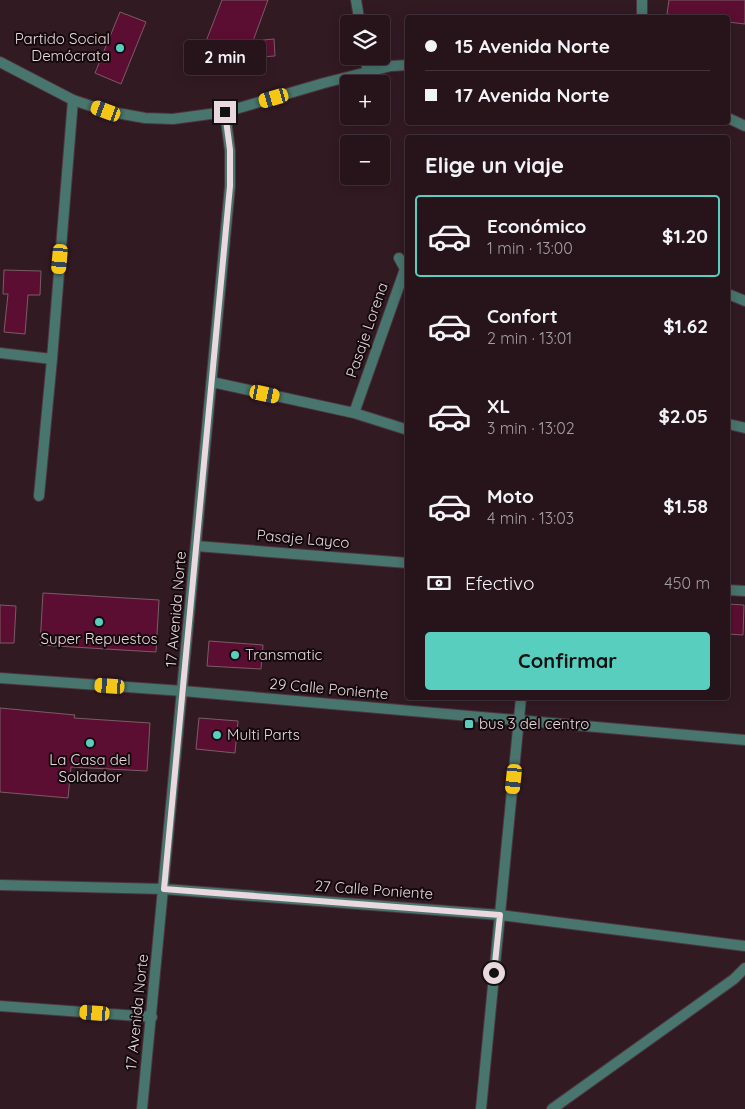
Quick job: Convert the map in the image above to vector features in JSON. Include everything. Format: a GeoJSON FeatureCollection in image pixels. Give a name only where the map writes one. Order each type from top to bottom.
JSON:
{"type":"FeatureCollection","features":[{"type":"Feature","properties":{"kind":"street"},"geometry":{"type":"LineString","coordinates":[[356,0],[358,15]]}},
{"type":"Feature","properties":{"kind":"street"},"geometry":{"type":"LineString","coordinates":[[642,0],[642,15]]}},
{"type":"Feature","properties":{"kind":"street"},"geometry":{"type":"LineString","coordinates":[[0,62],[73,100],[106,111],[145,118],[174,119],[225,112],[324,83],[391,66],[405,65]]}},
{"type":"Feature","properties":{"kind":"street"},"geometry":{"type":"LineString","coordinates":[[367,65],[368,73]]}},
{"type":"Feature","properties":{"kind":"street"},"geometry":{"type":"LineString","coordinates":[[39,496],[73,100]]}},
{"type":"Feature","properties":{"kind":"street","name":"17 Avenida Norte"},"geometry":{"type":"LineString","coordinates":[[142,1109],[231,169],[225,112]]}},
{"type":"Feature","properties":{"kind":"street"},"geometry":{"type":"LineString","coordinates":[[730,119],[745,126]]}},
{"type":"Feature","properties":{"kind":"street","name":"Pasaje Lorena"},"geometry":{"type":"LineString","coordinates":[[354,413],[404,269],[400,258]]}},
{"type":"Feature","properties":{"kind":"street"},"geometry":{"type":"LineString","coordinates":[[730,295],[745,301]]}},
{"type":"Feature","properties":{"kind":"street"},"geometry":{"type":"LineString","coordinates":[[0,353],[52,358]]}},
{"type":"Feature","properties":{"kind":"street"},"geometry":{"type":"LineString","coordinates":[[212,382],[354,413],[405,429]]}},
{"type":"Feature","properties":{"kind":"street"},"geometry":{"type":"LineString","coordinates":[[730,424],[745,428]]}},
{"type":"Feature","properties":{"kind":"street","name":"Pasaje Layco"},"geometry":{"type":"LineString","coordinates":[[196,546],[405,563]]}},
{"type":"Feature","properties":{"kind":"street"},"geometry":{"type":"LineString","coordinates":[[730,590],[745,591]]}},
{"type":"Feature","properties":{"kind":"street","name":"29 Calle Poniente"},"geometry":{"type":"LineString","coordinates":[[0,678],[183,691],[745,740]]}},
{"type":"Feature","properties":{"kind":"street"},"geometry":{"type":"LineString","coordinates":[[481,1109],[522,700]]}},
{"type":"Feature","properties":{"kind":"street","name":"27 Calle Poniente"},"geometry":{"type":"LineString","coordinates":[[0,885],[164,889],[500,915],[745,946]]}},
{"type":"Feature","properties":{"kind":"street"},"geometry":{"type":"LineString","coordinates":[[552,1109],[734,979],[745,968]]}},
{"type":"Feature","properties":{"kind":"street"},"geometry":{"type":"LineString","coordinates":[[0,1006],[152,1018]]}},
{"type":"Feature","properties":{"kind":"building"},"geometry":{"type":"Polygon","coordinates":[[[222,0],[268,0],[253,41],[274,39],[275,56],[246,58],[241,72],[200,57],[222,0]]]}},
{"type":"Feature","properties":{"kind":"building"},"geometry":{"type":"Polygon","coordinates":[[[669,0],[745,0],[745,24],[730,22],[730,15],[667,14],[669,0]]]}},
{"type":"Feature","properties":{"kind":"building","name":"Partido Social Demócrata"},"geometry":{"type":"Polygon","coordinates":[[[120,12],[146,22],[121,84],[95,73],[120,12]]]}},
{"type":"Feature","properties":{"kind":"building"},"geometry":{"type":"Polygon","coordinates":[[[4,270],[41,271],[40,295],[28,295],[25,334],[4,332],[8,294],[3,294],[4,270]]]}},
{"type":"Feature","properties":{"kind":"building","name":"Super Repuestos"},"geometry":{"type":"Polygon","coordinates":[[[43,593],[159,600],[156,652],[40,645],[43,593]]]}},
{"type":"Feature","properties":{"kind":"building"},"geometry":{"type":"Polygon","coordinates":[[[730,604],[744,605],[743,635],[730,634],[730,604]]]}},
{"type":"Feature","properties":{"kind":"building"},"geometry":{"type":"Polygon","coordinates":[[[0,605],[16,606],[14,643],[0,643],[0,605]]]}},
{"type":"Feature","properties":{"kind":"building","name":"Transmatic"},"geometry":{"type":"Polygon","coordinates":[[[209,641],[263,645],[261,669],[207,666],[209,641]]]}},
{"type":"Feature","properties":{"kind":"building"},"geometry":{"type":"Polygon","coordinates":[[[0,708],[75,715],[74,718],[150,723],[147,771],[71,767],[68,798],[0,792],[0,708]]]}},
{"type":"Feature","properties":{"kind":"building","name":"Multi Parts"},"geometry":{"type":"Polygon","coordinates":[[[199,718],[238,721],[235,753],[196,749],[199,718]]]}},
{"type":"Feature","properties":{"kind":"place","name":"Partido Social Demócrata"},"geometry":{"type":"Point","coordinates":[120,48]}},
{"type":"Feature","properties":{"kind":"place","name":"Super Repuestos"},"geometry":{"type":"Point","coordinates":[99,622]}},
{"type":"Feature","properties":{"kind":"place","name":"Transmatic"},"geometry":{"type":"Point","coordinates":[235,655]}},
{"type":"Feature","properties":{"kind":"place","name":"bus 3 del centro"},"geometry":{"type":"Point","coordinates":[469,724]}},
{"type":"Feature","properties":{"kind":"place","name":"Multi Parts"},"geometry":{"type":"Point","coordinates":[217,735]}},
{"type":"Feature","properties":{"kind":"place","name":"La Casa del Soldador"},"geometry":{"type":"Point","coordinates":[90,743]}},
{"type":"Feature","properties":{"kind":"route"},"geometry":{"type":"LineString","coordinates":[[225,112],[230,150],[230,186],[164,889],[500,915],[494,973]]}}]}
